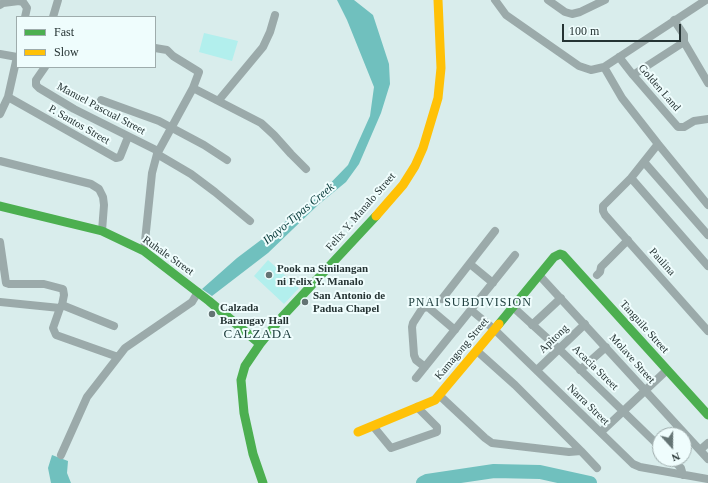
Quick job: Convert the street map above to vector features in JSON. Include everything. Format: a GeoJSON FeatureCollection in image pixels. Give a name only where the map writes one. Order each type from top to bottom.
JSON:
{"type":"FeatureCollection","features":[{"type":"Feature","properties":{"kind":"street"},"geometry":{"type":"LineString","coordinates":[[54,16],[58,0]]}},
{"type":"Feature","properties":{"kind":"street","name":"Felix Y. Manalo Street"},"geometry":{"type":"LineString","coordinates":[[263,483],[253,454],[248,433],[242,387],[245,366],[260,344],[282,317],[370,223],[403,185],[415,166],[424,148],[438,98],[441,68],[438,0]]}},
{"type":"Feature","properties":{"kind":"street"},"geometry":{"type":"LineString","coordinates":[[495,0],[506,15],[579,66],[591,70],[604,66],[619,57],[706,0]]}},
{"type":"Feature","properties":{"kind":"street"},"geometry":{"type":"LineString","coordinates":[[548,0],[565,12],[572,14],[580,12],[605,0]]}},
{"type":"Feature","properties":{"kind":"street"},"geometry":{"type":"LineString","coordinates":[[0,5],[3,3],[23,2],[27,8],[25,16]]}},
{"type":"Feature","properties":{"kind":"street"},"geometry":{"type":"LineString","coordinates":[[219,100],[263,47],[275,16]]}},
{"type":"Feature","properties":{"kind":"street"},"geometry":{"type":"LineString","coordinates":[[674,20],[684,34],[684,42],[708,83]]}},
{"type":"Feature","properties":{"kind":"street"},"geometry":{"type":"LineString","coordinates":[[632,75],[684,42]]}},
{"type":"Feature","properties":{"kind":"street"},"geometry":{"type":"LineString","coordinates":[[144,252],[152,173],[158,153],[193,88],[199,72],[175,58],[167,50],[156,48]]}},
{"type":"Feature","properties":{"kind":"street"},"geometry":{"type":"LineString","coordinates":[[0,54],[16,57]]}},
{"type":"Feature","properties":{"kind":"street","name":"Golden Land"},"geometry":{"type":"LineString","coordinates":[[619,57],[632,75],[678,127],[684,127],[694,121],[708,119]]}},
{"type":"Feature","properties":{"kind":"street"},"geometry":{"type":"LineString","coordinates":[[0,114],[8,97],[16,61]]}},
{"type":"Feature","properties":{"kind":"street"},"geometry":{"type":"LineString","coordinates":[[604,66],[622,98],[708,205]]}},
{"type":"Feature","properties":{"kind":"street","name":"Manuel Pascual Street"},"geometry":{"type":"LineString","coordinates":[[44,68],[36,80],[39,88],[74,109],[158,153],[192,174],[250,221]]}},
{"type":"Feature","properties":{"kind":"street"},"geometry":{"type":"LineString","coordinates":[[193,88],[219,100],[261,123],[306,169]]}},
{"type":"Feature","properties":{"kind":"street","name":"P. Santos Street"},"geometry":{"type":"LineString","coordinates":[[8,97],[116,158],[120,157],[128,137]]}},
{"type":"Feature","properties":{"kind":"street"},"geometry":{"type":"LineString","coordinates":[[101,100],[159,121],[204,145],[227,160]]}},
{"type":"Feature","properties":{"kind":"street"},"geometry":{"type":"LineString","coordinates":[[658,144],[632,178],[708,266]]}},
{"type":"Feature","properties":{"kind":"street"},"geometry":{"type":"LineString","coordinates":[[0,161],[92,184],[100,189],[104,205],[102,231]]}},
{"type":"Feature","properties":{"kind":"street"},"geometry":{"type":"LineString","coordinates":[[645,162],[708,236]]}},
{"type":"Feature","properties":{"kind":"street","name":"Paulina"},"geometry":{"type":"LineString","coordinates":[[632,178],[603,206],[602,210],[708,331]]}},
{"type":"Feature","properties":{"kind":"street","name":"Ruhale Street"},"geometry":{"type":"LineString","coordinates":[[0,206],[102,231],[144,252],[209,300],[260,344]]}},
{"type":"Feature","properties":{"kind":"street"},"geometry":{"type":"LineString","coordinates":[[442,299],[495,231]]}},
{"type":"Feature","properties":{"kind":"street"},"geometry":{"type":"LineString","coordinates":[[597,275],[600,272],[601,267],[628,240]]}},
{"type":"Feature","properties":{"kind":"street"},"geometry":{"type":"LineString","coordinates":[[0,242],[6,283],[44,284],[63,289],[64,292],[61,307],[53,328],[56,335],[118,357]]}},
{"type":"Feature","properties":{"kind":"street","name":"Kamagong Street"},"geometry":{"type":"LineString","coordinates":[[358,432],[435,400],[495,330],[554,256],[560,254],[563,255]]}},
{"type":"Feature","properties":{"kind":"street"},"geometry":{"type":"LineString","coordinates":[[416,378],[515,255]]}},
{"type":"Feature","properties":{"kind":"street","name":"Tanguile Street"},"geometry":{"type":"LineString","coordinates":[[563,255],[708,415]]}},
{"type":"Feature","properties":{"kind":"street"},"geometry":{"type":"LineString","coordinates":[[470,264],[493,283]]}},
{"type":"Feature","properties":{"kind":"street","name":"Molave Street"},"geometry":{"type":"LineString","coordinates":[[539,275],[586,324],[708,458]]}},
{"type":"Feature","properties":{"kind":"street"},"geometry":{"type":"LineString","coordinates":[[61,455],[87,397],[118,357],[126,348],[192,302],[199,293]]}},
{"type":"Feature","properties":{"kind":"street"},"geometry":{"type":"LineString","coordinates":[[532,325],[561,298]]}},
{"type":"Feature","properties":{"kind":"street"},"geometry":{"type":"LineString","coordinates":[[0,302],[61,307],[114,326]]}},
{"type":"Feature","properties":{"kind":"street"},"geometry":{"type":"LineString","coordinates":[[425,368],[416,360],[414,355],[412,328],[422,309],[426,307],[429,308],[455,330]]}},
{"type":"Feature","properties":{"kind":"street","name":"Acacia Street"},"geometry":{"type":"LineString","coordinates":[[513,307],[560,349],[652,440]]}},
{"type":"Feature","properties":{"kind":"street","name":"Narra Street"},"geometry":{"type":"LineString","coordinates":[[471,310],[495,330],[636,466],[708,479]]}},
{"type":"Feature","properties":{"kind":"street","name":"Apitong"},"geometry":{"type":"LineString","coordinates":[[537,370],[586,324]]}},
{"type":"Feature","properties":{"kind":"street"},"geometry":{"type":"LineString","coordinates":[[580,370],[606,347]]}},
{"type":"Feature","properties":{"kind":"street"},"geometry":{"type":"LineString","coordinates":[[477,351],[514,385],[597,468]]}},
{"type":"Feature","properties":{"kind":"street"},"geometry":{"type":"LineString","coordinates":[[601,432],[667,370]]}},
{"type":"Feature","properties":{"kind":"street"},"geometry":{"type":"LineString","coordinates":[[439,395],[485,438],[492,442],[563,452],[581,451]]}},
{"type":"Feature","properties":{"kind":"street"},"geometry":{"type":"LineString","coordinates":[[373,426],[391,448],[437,432],[437,427],[417,407]]}},
{"type":"Feature","properties":{"kind":"street"},"geometry":{"type":"LineString","coordinates":[[700,450],[708,443]]}},
{"type":"Feature","properties":{"kind":"street"},"geometry":{"type":"LineString","coordinates":[[680,467],[683,475]]}},
{"type":"Feature","properties":{"kind":"shaded area"},"geometry":{"type":"Polygon","coordinates":[[[204,33],[238,41],[232,61],[199,52],[204,33]]]}},
{"type":"Feature","properties":{"kind":"shaded area"},"geometry":{"type":"Polygon","coordinates":[[[268,260],[299,288],[284,304],[254,276],[268,260]]]}},
{"type":"Feature","properties":{"kind":"water","name":"Ibayo-Tipas Creek"},"geometry":{"type":"Polygon","coordinates":[[[337,0],[354,0],[373,15],[389,64],[390,84],[381,113],[359,164],[346,182],[318,205],[268,253],[212,296],[202,289],[237,258],[314,200],[348,165],[370,116],[374,87],[347,20],[337,0]]]}},
{"type":"Feature","properties":{"kind":"water"},"geometry":{"type":"Polygon","coordinates":[[[52,455],[68,461],[67,473],[71,483],[51,483],[48,468],[52,455]]]}},
{"type":"Feature","properties":{"kind":"waterway"},"geometry":{"type":"LineString","coordinates":[[423,483],[427,481],[494,471],[540,472],[590,483]]}},
{"type":"Feature","properties":{"kind":"traffic: fast"},"geometry":{"type":"LineString","coordinates":[[0,206],[102,231],[144,251],[209,301],[260,344]]}},
{"type":"Feature","properties":{"kind":"traffic: fast"},"geometry":{"type":"LineString","coordinates":[[263,483],[253,454],[244,413],[241,380],[245,366],[260,344],[282,317],[376,216]]}},
{"type":"Feature","properties":{"kind":"traffic: fast"},"geometry":{"type":"LineString","coordinates":[[499,324],[554,257],[560,254],[563,255],[708,415]]}},
{"type":"Feature","properties":{"kind":"traffic: slow"},"geometry":{"type":"LineString","coordinates":[[376,216],[403,185],[415,166],[423,148],[438,98],[441,68],[438,0]]}},
{"type":"Feature","properties":{"kind":"traffic: slow"},"geometry":{"type":"LineString","coordinates":[[358,432],[435,400],[499,324]]}},
{"type":"Feature","properties":{"kind":"place","name":"Pook na Sinilangan ni Felix Y. Manalo"},"geometry":{"type":"Point","coordinates":[269,275]}},
{"type":"Feature","properties":{"kind":"place","name":"San Antonio de Padua Chapel"},"geometry":{"type":"Point","coordinates":[305,302]}},
{"type":"Feature","properties":{"kind":"place","name":"Calzada Barangay Hall"},"geometry":{"type":"Point","coordinates":[212,314]}},
{"type":"Feature","properties":{"kind":"district","name":"PNAI SUBDIVISION"},"geometry":{"type":"Point","coordinates":[470,303]}},
{"type":"Feature","properties":{"kind":"district","name":"CALZADA"},"geometry":{"type":"Point","coordinates":[258,335]}}]}
